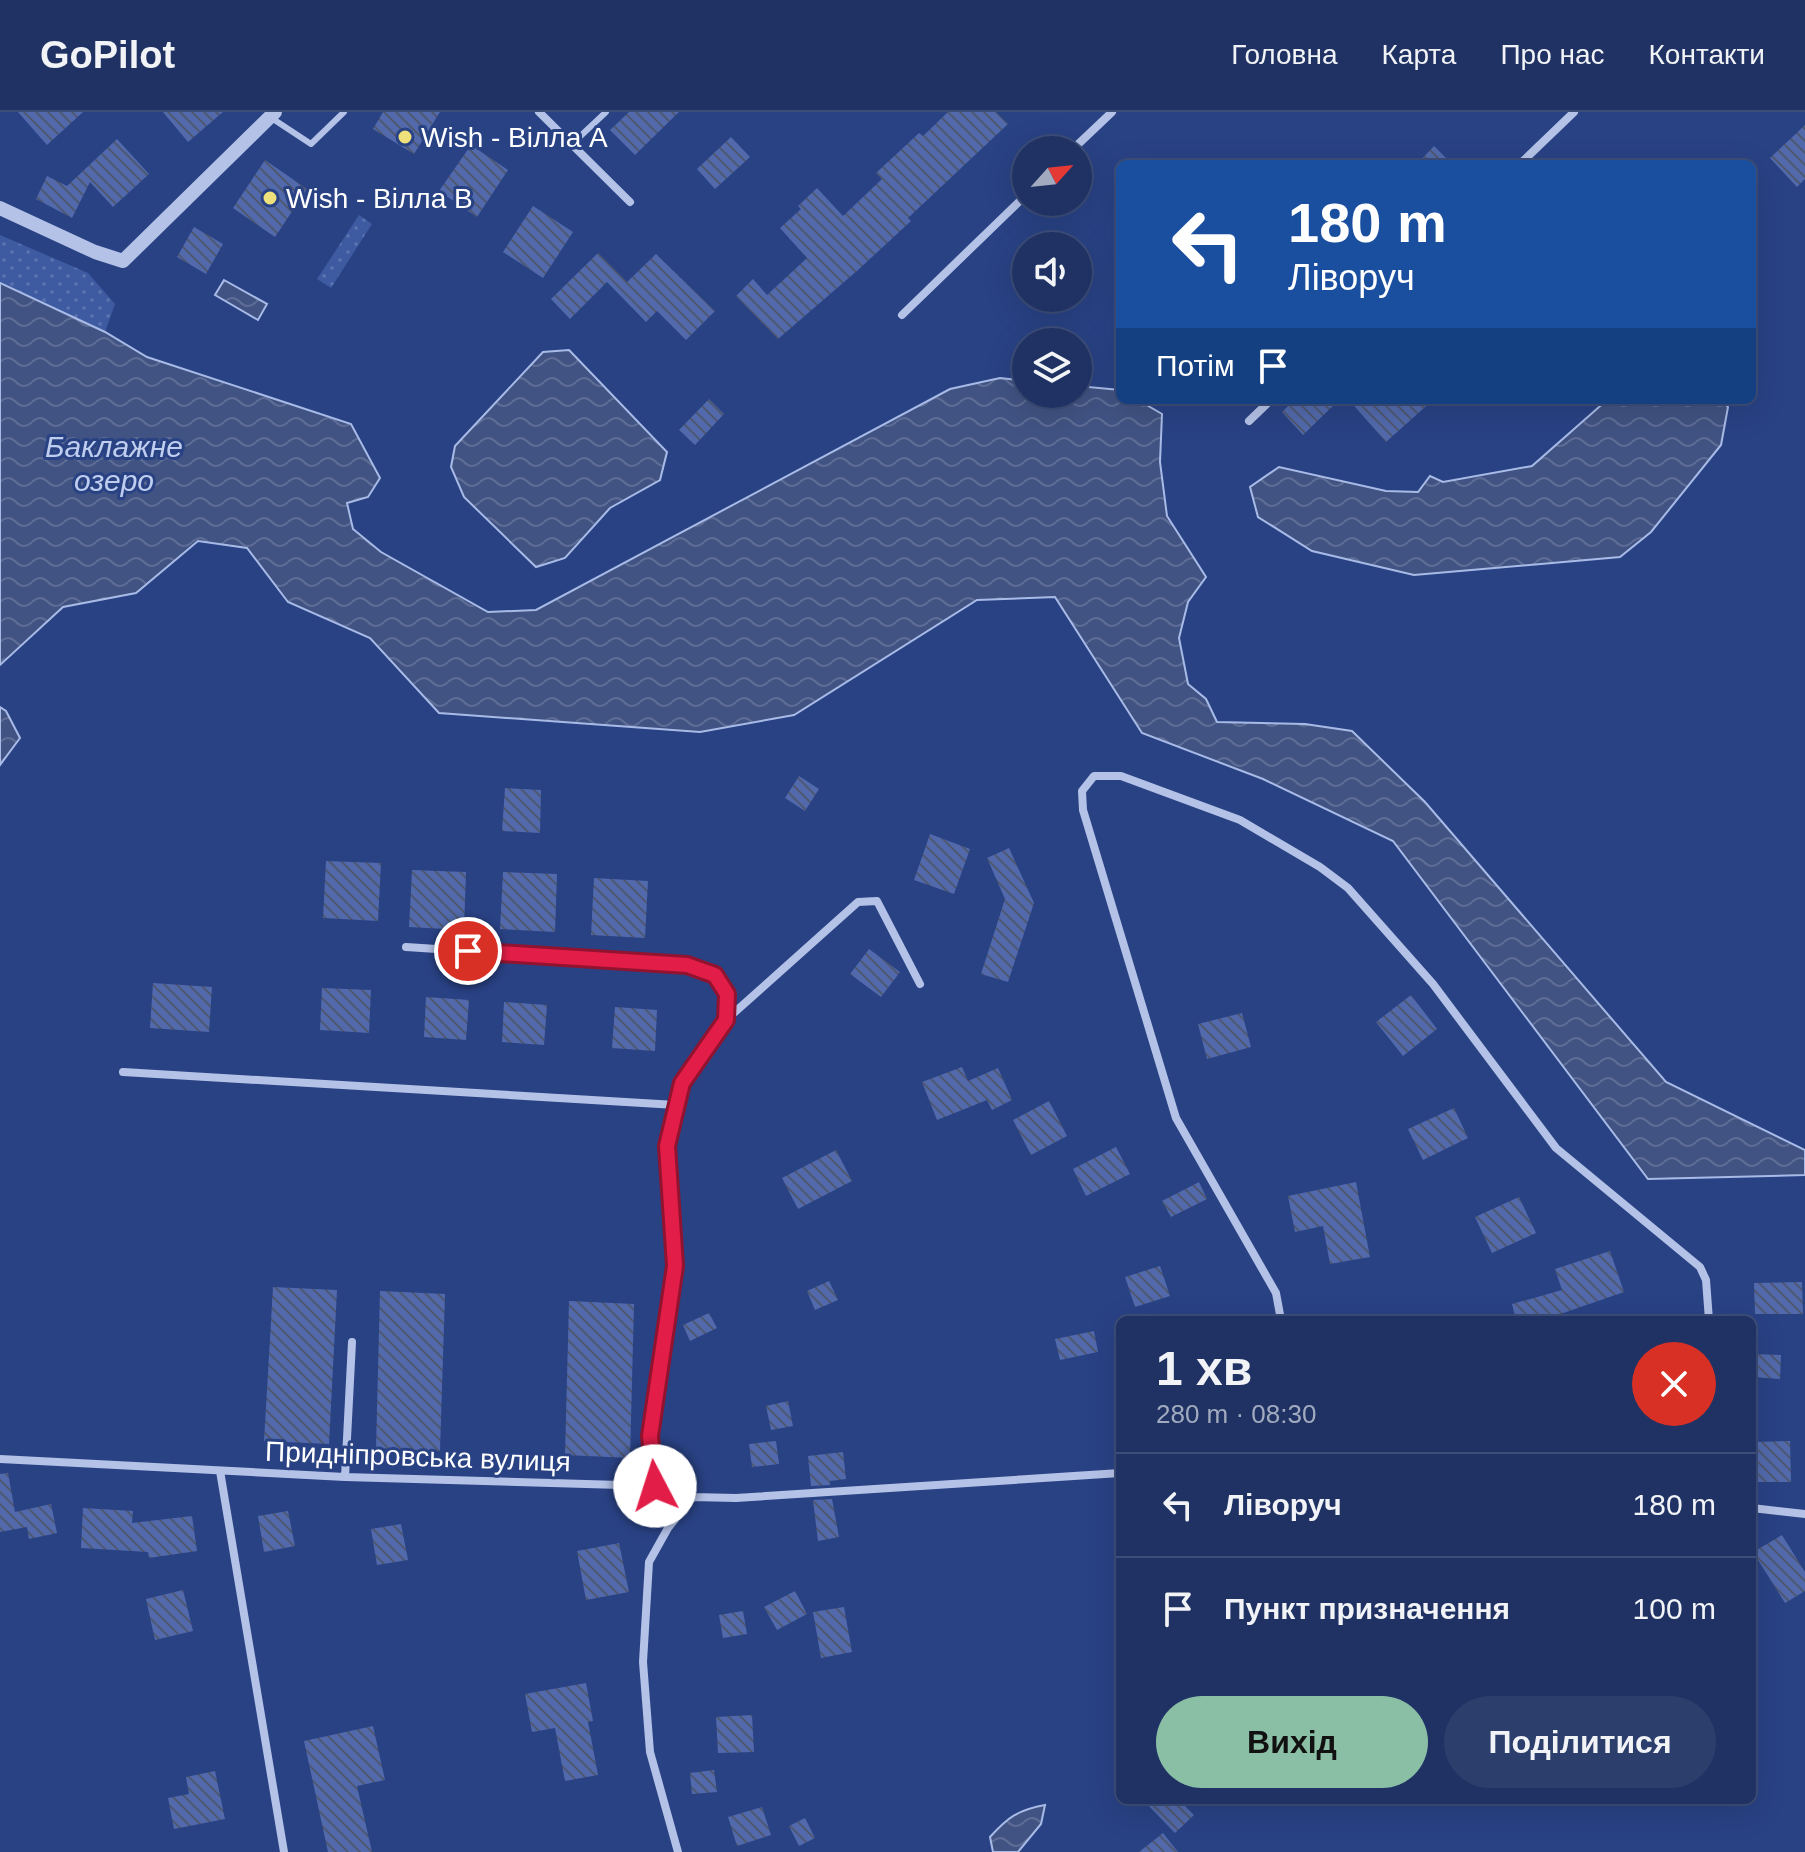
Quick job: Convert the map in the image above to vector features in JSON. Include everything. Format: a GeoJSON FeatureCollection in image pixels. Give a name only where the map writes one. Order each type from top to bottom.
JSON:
{"type":"FeatureCollection","features":[{"type":"Feature","properties":{"kind":"street"},"geometry":{"type":"LineString","coordinates":[[539,112],[630,202]]}},
{"type":"Feature","properties":{"kind":"street"},"geometry":{"type":"LineString","coordinates":[[1087,136],[1112,112]]}},
{"type":"Feature","properties":{"kind":"street"},"geometry":{"type":"LineString","coordinates":[[1524,160],[1574,112]]}},
{"type":"Feature","properties":{"kind":"street"},"geometry":{"type":"LineString","coordinates":[[0,208],[95,252],[123,261],[273,114]]}},
{"type":"Feature","properties":{"kind":"street"},"geometry":{"type":"LineString","coordinates":[[902,315],[1012,209]]}},
{"type":"Feature","properties":{"kind":"street"},"geometry":{"type":"LineString","coordinates":[[1249,421],[1267,404]]}},
{"type":"Feature","properties":{"kind":"street"},"geometry":{"type":"LineString","coordinates":[[1280,1316],[1276,1293],[1176,1118],[1083,810],[1082,791],[1094,776],[1121,776],[1240,820],[1320,867],[1348,888],[1433,984],[1556,1148],[1700,1267],[1706,1280],[1709,1316]]}},
{"type":"Feature","properties":{"kind":"street"},"geometry":{"type":"LineString","coordinates":[[655,1486],[650,1436],[675,1266],[667,1146],[682,1083],[726,1020],[858,902],[877,901],[920,984]]}},
{"type":"Feature","properties":{"kind":"street"},"geometry":{"type":"LineString","coordinates":[[406,947],[687,965],[715,975],[727,994],[726,1020]]}},
{"type":"Feature","properties":{"kind":"street"},"geometry":{"type":"LineString","coordinates":[[123,1072],[676,1105]]}},
{"type":"Feature","properties":{"kind":"street"},"geometry":{"type":"LineString","coordinates":[[345,1477],[352,1342]]}},
{"type":"Feature","properties":{"kind":"street","name":"Придніпровська вулиця"},"geometry":{"type":"LineString","coordinates":[[0,1459],[345,1477],[655,1486],[693,1497],[736,1498],[1116,1473]]}},
{"type":"Feature","properties":{"kind":"street"},"geometry":{"type":"LineString","coordinates":[[220,1471],[284,1852]]}},
{"type":"Feature","properties":{"kind":"street"},"geometry":{"type":"LineString","coordinates":[[678,1852],[650,1752],[643,1662],[649,1562],[668,1528],[693,1497]]}},
{"type":"Feature","properties":{"kind":"street"},"geometry":{"type":"LineString","coordinates":[[1756,1508],[1805,1514]]}},
{"type":"Feature","properties":{"kind":"lane"},"geometry":{"type":"LineString","coordinates":[[273,114],[311,144],[344,112]]}},
{"type":"Feature","properties":{"kind":"lane"},"geometry":{"type":"LineString","coordinates":[[572,144],[606,112]]}},
{"type":"Feature","properties":{"kind":"shaded area"},"geometry":{"type":"Polygon","coordinates":[[[359,215],[372,224],[331,288],[317,279],[359,215]]]}},
{"type":"Feature","properties":{"kind":"shaded area"},"geometry":{"type":"Polygon","coordinates":[[[0,235],[88,273],[115,304],[105,332],[0,283],[0,235]]]}},
{"type":"Feature","properties":{"kind":"water"},"geometry":{"type":"Polygon","coordinates":[[[224,280],[267,304],[258,320],[215,295],[224,280]]]}},
{"type":"Feature","properties":{"kind":"water","name":"Баклажне озеро"},"geometry":{"type":"Polygon","coordinates":[[[0,283],[105,332],[147,357],[351,424],[380,478],[368,497],[347,503],[353,529],[381,552],[488,612],[536,610],[950,389],[1000,378],[1012,379],[1012,408],[1092,408],[1092,387],[1116,390],[1116,404],[1145,404],[1162,414],[1160,462],[1167,516],[1206,577],[1188,602],[1179,638],[1188,684],[1206,699],[1217,722],[1305,724],[1352,731],[1425,802],[1666,1082],[1805,1150],[1805,1175],[1648,1179],[1393,841],[1263,779],[1142,733],[1055,597],[977,600],[794,715],[700,732],[439,713],[370,638],[288,602],[247,548],[198,541],[136,593],[63,607],[0,665],[0,283]]]}},
{"type":"Feature","properties":{"kind":"water"},"geometry":{"type":"Polygon","coordinates":[[[569,350],[667,452],[660,480],[610,508],[565,558],[536,567],[464,497],[451,467],[455,446],[543,352],[569,350]]]}},
{"type":"Feature","properties":{"kind":"water"},"geometry":{"type":"Polygon","coordinates":[[[1602,404],[1725,404],[1728,407],[1721,445],[1651,532],[1620,557],[1414,575],[1312,551],[1258,517],[1250,487],[1279,467],[1386,491],[1418,492],[1430,476],[1443,482],[1532,466],[1602,404]]]}},
{"type":"Feature","properties":{"kind":"water"},"geometry":{"type":"Polygon","coordinates":[[[0,707],[6,711],[20,738],[0,765],[0,707]]]}},
{"type":"Feature","properties":{"kind":"water"},"geometry":{"type":"Polygon","coordinates":[[[1045,1805],[1041,1824],[1018,1852],[993,1852],[990,1837],[1002,1824],[1020,1812],[1045,1805]]]}},
{"type":"Feature","properties":{"kind":"building"},"geometry":{"type":"Polygon","coordinates":[[[18,112],[83,112],[47,145],[18,112]]]}},
{"type":"Feature","properties":{"kind":"building"},"geometry":{"type":"Polygon","coordinates":[[[163,112],[223,112],[188,142],[163,112]]]}},
{"type":"Feature","properties":{"kind":"building","name":"Wish - Вілла А"},"geometry":{"type":"Polygon","coordinates":[[[383,112],[440,112],[414,154],[373,129],[383,112]]]}},
{"type":"Feature","properties":{"kind":"building"},"geometry":{"type":"Polygon","coordinates":[[[629,112],[679,112],[635,155],[610,130],[629,112]]]}},
{"type":"Feature","properties":{"kind":"building"},"geometry":{"type":"Polygon","coordinates":[[[948,112],[996,112],[1008,124],[908,218],[911,221],[778,339],[736,296],[753,279],[767,295],[807,258],[780,228],[801,209],[798,206],[817,188],[843,216],[882,179],[876,173],[919,133],[923,136],[948,112]]]}},
{"type":"Feature","properties":{"kind":"building"},"geometry":{"type":"Polygon","coordinates":[[[1805,125],[1805,179],[1797,187],[1770,158],[1805,125]]]}},
{"type":"Feature","properties":{"kind":"building"},"geometry":{"type":"Polygon","coordinates":[[[731,137],[750,157],[715,189],[697,169],[731,137]]]}},
{"type":"Feature","properties":{"kind":"building"},"geometry":{"type":"Polygon","coordinates":[[[117,139],[149,174],[113,207],[90,182],[72,218],[36,199],[47,176],[67,186],[117,139]]]}},
{"type":"Feature","properties":{"kind":"building"},"geometry":{"type":"Polygon","coordinates":[[[471,145],[508,170],[477,217],[439,191],[471,145]]]}},
{"type":"Feature","properties":{"kind":"building"},"geometry":{"type":"Polygon","coordinates":[[[1434,146],[1448,160],[1421,160],[1434,146]]]}},
{"type":"Feature","properties":{"kind":"building","name":"Wish - Вілла B"},"geometry":{"type":"Polygon","coordinates":[[[265,160],[307,189],[275,237],[233,208],[265,160]]]}},
{"type":"Feature","properties":{"kind":"building"},"geometry":{"type":"Polygon","coordinates":[[[533,206],[573,232],[543,278],[503,252],[533,206]]]}},
{"type":"Feature","properties":{"kind":"building"},"geometry":{"type":"Polygon","coordinates":[[[194,227],[223,244],[206,274],[177,257],[194,227]]]}},
{"type":"Feature","properties":{"kind":"building"},"geometry":{"type":"Polygon","coordinates":[[[598,253],[627,282],[656,254],[715,311],[686,340],[657,311],[646,322],[607,282],[570,319],[551,299],[598,253]]]}},
{"type":"Feature","properties":{"kind":"building"},"geometry":{"type":"Polygon","coordinates":[[[709,399],[724,414],[695,445],[679,430],[709,399]]]}},
{"type":"Feature","properties":{"kind":"building"},"geometry":{"type":"Polygon","coordinates":[[[1290,404],[1335,404],[1303,435],[1282,412],[1290,404]]]}},
{"type":"Feature","properties":{"kind":"building"},"geometry":{"type":"Polygon","coordinates":[[[1353,404],[1429,404],[1386,442],[1353,404]]]}},
{"type":"Feature","properties":{"kind":"building"},"geometry":{"type":"Polygon","coordinates":[[[799,776],[819,789],[805,811],[785,798],[799,776]]]}},
{"type":"Feature","properties":{"kind":"building"},"geometry":{"type":"Polygon","coordinates":[[[505,788],[541,790],[540,833],[502,831],[505,788]]]}},
{"type":"Feature","properties":{"kind":"building"},"geometry":{"type":"Polygon","coordinates":[[[930,834],[970,849],[954,894],[914,880],[930,834]]]}},
{"type":"Feature","properties":{"kind":"building"},"geometry":{"type":"Polygon","coordinates":[[[1009,848],[1034,903],[1008,982],[981,974],[1005,899],[987,858],[1009,848]]]}},
{"type":"Feature","properties":{"kind":"building"},"geometry":{"type":"Polygon","coordinates":[[[326,861],[381,863],[378,921],[323,918],[326,861]]]}},
{"type":"Feature","properties":{"kind":"building"},"geometry":{"type":"Polygon","coordinates":[[[412,870],[466,872],[464,930],[409,927],[412,870]]]}},
{"type":"Feature","properties":{"kind":"building"},"geometry":{"type":"Polygon","coordinates":[[[503,872],[557,874],[555,932],[500,929],[503,872]]]}},
{"type":"Feature","properties":{"kind":"building"},"geometry":{"type":"Polygon","coordinates":[[[594,878],[648,881],[645,938],[591,935],[594,878]]]}},
{"type":"Feature","properties":{"kind":"building"},"geometry":{"type":"Polygon","coordinates":[[[869,949],[900,972],[881,997],[850,974],[869,949]]]}},
{"type":"Feature","properties":{"kind":"building"},"geometry":{"type":"Polygon","coordinates":[[[153,983],[212,987],[209,1032],[150,1028],[153,983]]]}},
{"type":"Feature","properties":{"kind":"building"},"geometry":{"type":"Polygon","coordinates":[[[322,988],[371,990],[369,1033],[320,1030],[322,988]]]}},
{"type":"Feature","properties":{"kind":"building"},"geometry":{"type":"Polygon","coordinates":[[[1411,995],[1437,1029],[1403,1056],[1376,1022],[1411,995]]]}},
{"type":"Feature","properties":{"kind":"building"},"geometry":{"type":"Polygon","coordinates":[[[426,997],[469,1000],[466,1040],[424,1037],[426,997]]]}},
{"type":"Feature","properties":{"kind":"building"},"geometry":{"type":"Polygon","coordinates":[[[504,1002],[547,1005],[544,1045],[502,1042],[504,1002]]]}},
{"type":"Feature","properties":{"kind":"building"},"geometry":{"type":"Polygon","coordinates":[[[615,1007],[657,1010],[655,1051],[612,1048],[615,1007]]]}},
{"type":"Feature","properties":{"kind":"building"},"geometry":{"type":"Polygon","coordinates":[[[1242,1013],[1251,1047],[1207,1059],[1198,1024],[1242,1013]]]}},
{"type":"Feature","properties":{"kind":"building"},"geometry":{"type":"Polygon","coordinates":[[[962,1067],[968,1081],[998,1068],[1012,1100],[992,1110],[987,1100],[937,1120],[922,1082],[962,1067]]]}},
{"type":"Feature","properties":{"kind":"building"},"geometry":{"type":"Polygon","coordinates":[[[1049,1101],[1067,1136],[1031,1155],[1013,1120],[1049,1101]]]}},
{"type":"Feature","properties":{"kind":"building"},"geometry":{"type":"Polygon","coordinates":[[[1454,1108],[1468,1138],[1423,1160],[1408,1129],[1454,1108]]]}},
{"type":"Feature","properties":{"kind":"building"},"geometry":{"type":"Polygon","coordinates":[[[1116,1147],[1130,1174],[1086,1196],[1073,1169],[1116,1147]]]}},
{"type":"Feature","properties":{"kind":"building"},"geometry":{"type":"Polygon","coordinates":[[[836,1150],[852,1181],[798,1209],[782,1178],[836,1150]]]}},
{"type":"Feature","properties":{"kind":"building"},"geometry":{"type":"Polygon","coordinates":[[[1199,1182],[1207,1199],[1171,1217],[1162,1201],[1199,1182]]]}},
{"type":"Feature","properties":{"kind":"building"},"geometry":{"type":"Polygon","coordinates":[[[1356,1182],[1370,1257],[1330,1264],[1323,1226],[1295,1232],[1288,1196],[1356,1182]]]}},
{"type":"Feature","properties":{"kind":"building"},"geometry":{"type":"Polygon","coordinates":[[[1519,1197],[1536,1233],[1492,1253],[1475,1217],[1519,1197]]]}},
{"type":"Feature","properties":{"kind":"building"},"geometry":{"type":"Polygon","coordinates":[[[1610,1251],[1624,1292],[1555,1316],[1515,1316],[1512,1304],[1562,1290],[1555,1269],[1610,1251]]]}},
{"type":"Feature","properties":{"kind":"building"},"geometry":{"type":"Polygon","coordinates":[[[1160,1266],[1170,1296],[1135,1307],[1125,1277],[1160,1266]]]}},
{"type":"Feature","properties":{"kind":"building"},"geometry":{"type":"Polygon","coordinates":[[[829,1281],[838,1300],[815,1310],[807,1291],[829,1281]]]}},
{"type":"Feature","properties":{"kind":"building"},"geometry":{"type":"Polygon","coordinates":[[[1802,1282],[1803,1314],[1755,1314],[1754,1283],[1802,1282]]]}},
{"type":"Feature","properties":{"kind":"building"},"geometry":{"type":"Polygon","coordinates":[[[273,1287],[337,1290],[329,1444],[264,1441],[273,1287]]]}},
{"type":"Feature","properties":{"kind":"building"},"geometry":{"type":"Polygon","coordinates":[[[380,1291],[445,1294],[440,1451],[376,1448],[380,1291]]]}},
{"type":"Feature","properties":{"kind":"building"},"geometry":{"type":"Polygon","coordinates":[[[569,1301],[634,1304],[630,1458],[565,1455],[569,1301]]]}},
{"type":"Feature","properties":{"kind":"building"},"geometry":{"type":"Polygon","coordinates":[[[709,1313],[717,1328],[690,1341],[683,1325],[709,1313]]]}},
{"type":"Feature","properties":{"kind":"building"},"geometry":{"type":"Polygon","coordinates":[[[1094,1331],[1098,1352],[1060,1360],[1055,1339],[1094,1331]]]}},
{"type":"Feature","properties":{"kind":"building"},"geometry":{"type":"Polygon","coordinates":[[[1756,1354],[1781,1355],[1780,1379],[1756,1377],[1756,1354]]]}},
{"type":"Feature","properties":{"kind":"building"},"geometry":{"type":"Polygon","coordinates":[[[788,1401],[793,1426],[771,1430],[766,1406],[788,1401]]]}},
{"type":"Feature","properties":{"kind":"building"},"geometry":{"type":"Polygon","coordinates":[[[776,1441],[779,1464],[752,1467],[749,1444],[776,1441]]]}},
{"type":"Feature","properties":{"kind":"building"},"geometry":{"type":"Polygon","coordinates":[[[1790,1441],[1791,1482],[1756,1482],[1756,1442],[1790,1441]]]}},
{"type":"Feature","properties":{"kind":"building"},"geometry":{"type":"Polygon","coordinates":[[[843,1452],[846,1479],[830,1481],[830,1485],[811,1486],[808,1456],[843,1452]]]}},
{"type":"Feature","properties":{"kind":"building"},"geometry":{"type":"Polygon","coordinates":[[[8,1473],[15,1512],[51,1504],[57,1533],[29,1539],[27,1527],[0,1532],[0,1474],[8,1473]]]}},
{"type":"Feature","properties":{"kind":"building"},"geometry":{"type":"Polygon","coordinates":[[[832,1499],[839,1537],[818,1541],[813,1500],[832,1499]]]}},
{"type":"Feature","properties":{"kind":"building"},"geometry":{"type":"Polygon","coordinates":[[[83,1508],[133,1511],[132,1523],[192,1516],[197,1551],[149,1558],[148,1552],[81,1548],[83,1508]]]}},
{"type":"Feature","properties":{"kind":"building"},"geometry":{"type":"Polygon","coordinates":[[[288,1511],[295,1546],[264,1552],[258,1516],[288,1511]]]}},
{"type":"Feature","properties":{"kind":"building"},"geometry":{"type":"Polygon","coordinates":[[[401,1524],[408,1560],[377,1565],[371,1529],[401,1524]]]}},
{"type":"Feature","properties":{"kind":"building"},"geometry":{"type":"Polygon","coordinates":[[[1782,1535],[1805,1572],[1805,1591],[1785,1603],[1756,1557],[1756,1550],[1782,1535]]]}},
{"type":"Feature","properties":{"kind":"building"},"geometry":{"type":"Polygon","coordinates":[[[619,1543],[629,1592],[586,1600],[577,1551],[619,1543]]]}},
{"type":"Feature","properties":{"kind":"building"},"geometry":{"type":"Polygon","coordinates":[[[183,1590],[193,1631],[155,1640],[146,1599],[183,1590]]]}},
{"type":"Feature","properties":{"kind":"building"},"geometry":{"type":"Polygon","coordinates":[[[795,1591],[807,1614],[777,1630],[764,1607],[795,1591]]]}},
{"type":"Feature","properties":{"kind":"building"},"geometry":{"type":"Polygon","coordinates":[[[844,1607],[852,1652],[821,1658],[813,1612],[844,1607]]]}},
{"type":"Feature","properties":{"kind":"building"},"geometry":{"type":"Polygon","coordinates":[[[743,1611],[747,1634],[723,1638],[719,1615],[743,1611]]]}},
{"type":"Feature","properties":{"kind":"building"},"geometry":{"type":"Polygon","coordinates":[[[586,1683],[593,1721],[588,1722],[598,1775],[565,1781],[555,1728],[532,1732],[525,1694],[586,1683]]]}},
{"type":"Feature","properties":{"kind":"building"},"geometry":{"type":"Polygon","coordinates":[[[752,1715],[754,1752],[718,1753],[716,1717],[752,1715]]]}},
{"type":"Feature","properties":{"kind":"building"},"geometry":{"type":"Polygon","coordinates":[[[373,1726],[385,1780],[357,1786],[372,1852],[328,1852],[304,1741],[373,1726]]]}},
{"type":"Feature","properties":{"kind":"building"},"geometry":{"type":"Polygon","coordinates":[[[714,1770],[717,1792],[692,1794],[690,1773],[714,1770]]]}},
{"type":"Feature","properties":{"kind":"building"},"geometry":{"type":"Polygon","coordinates":[[[215,1771],[225,1819],[174,1829],[168,1798],[189,1794],[186,1777],[215,1771]]]}},
{"type":"Feature","properties":{"kind":"building"},"geometry":{"type":"Polygon","coordinates":[[[1147,1804],[1183,1804],[1194,1815],[1175,1833],[1147,1804]]]}},
{"type":"Feature","properties":{"kind":"building"},"geometry":{"type":"Polygon","coordinates":[[[762,1807],[771,1835],[737,1846],[728,1817],[762,1807]]]}},
{"type":"Feature","properties":{"kind":"building"},"geometry":{"type":"Polygon","coordinates":[[[805,1818],[815,1838],[799,1846],[789,1826],[805,1818]]]}},
{"type":"Feature","properties":{"kind":"building"},"geometry":{"type":"Polygon","coordinates":[[[1163,1833],[1178,1852],[1139,1852],[1163,1833]]]}},
{"type":"Feature","properties":{"kind":"place","name":"Wish - Вілла А"},"geometry":{"type":"Point","coordinates":[405,137]}},
{"type":"Feature","properties":{"kind":"place","name":"Wish - Вілла B"},"geometry":{"type":"Point","coordinates":[270,198]}},
{"type":"Feature","properties":{"kind":"route"},"geometry":{"type":"LineString","coordinates":[[468,951],[687,965],[715,975],[727,994],[726,1020],[682,1083],[667,1146],[675,1266],[650,1436],[655,1486]]}}]}
